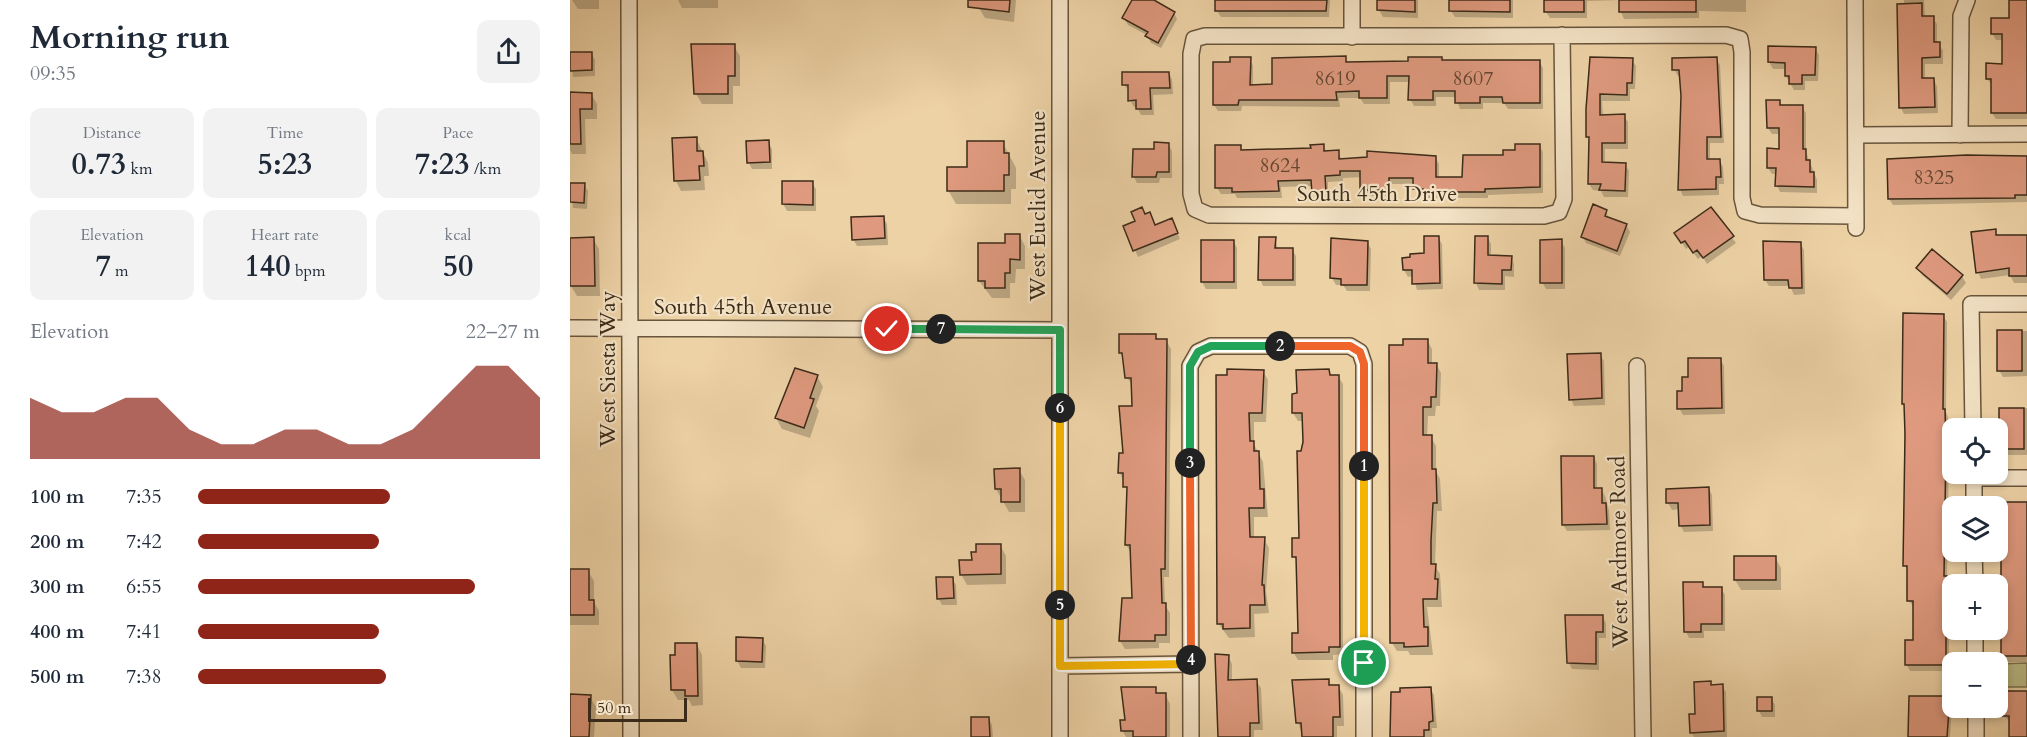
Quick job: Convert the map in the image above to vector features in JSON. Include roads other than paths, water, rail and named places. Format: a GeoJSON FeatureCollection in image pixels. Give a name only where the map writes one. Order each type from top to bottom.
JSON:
{"type":"FeatureCollection","features":[{"type":"Feature","properties":{"kind":"street","name":"West Siesta Way"},"geometry":{"type":"LineString","coordinates":[[629,0],[631,737]]}},
{"type":"Feature","properties":{"kind":"street","name":"West Euclid Avenue"},"geometry":{"type":"LineString","coordinates":[[1060,0],[1060,737]]}},
{"type":"Feature","properties":{"kind":"street"},"geometry":{"type":"LineString","coordinates":[[1352,0],[1352,37],[1726,35],[1740,39],[1742,52],[1742,198],[1745,212],[1856,222],[1855,0]]}},
{"type":"Feature","properties":{"kind":"street"},"geometry":{"type":"LineString","coordinates":[[1960,135],[1961,16],[1967,0]]}},
{"type":"Feature","properties":{"kind":"street","name":"South 45th Drive"},"geometry":{"type":"LineString","coordinates":[[1352,37],[1205,36],[1194,39],[1191,54],[1191,194],[1195,209],[1209,215],[1544,216],[1559,212],[1564,199],[1562,35]]}},
{"type":"Feature","properties":{"kind":"street"},"geometry":{"type":"LineString","coordinates":[[1856,135],[2027,134]]}},
{"type":"Feature","properties":{"kind":"street"},"geometry":{"type":"LineString","coordinates":[[1973,418],[1971,304],[2027,304]]}},
{"type":"Feature","properties":{"kind":"street","name":"South 45th Avenue"},"geometry":{"type":"LineString","coordinates":[[570,328],[1060,330]]}},
{"type":"Feature","properties":{"kind":"street"},"geometry":{"type":"LineString","coordinates":[[1191,737],[1190,366],[1198,352],[1211,346],[1350,346],[1360,352],[1364,364],[1364,737]]}},
{"type":"Feature","properties":{"kind":"street","name":"West Ardmore Road"},"geometry":{"type":"LineString","coordinates":[[1637,366],[1643,737]]}},
{"type":"Feature","properties":{"kind":"street"},"geometry":{"type":"LineString","coordinates":[[2008,477],[2027,478]]}},
{"type":"Feature","properties":{"kind":"street"},"geometry":{"type":"LineString","coordinates":[[1060,666],[1191,664]]}},
{"type":"Feature","properties":{"kind":"street"},"geometry":{"type":"LineString","coordinates":[[1976,718],[1976,737]]}}]}
